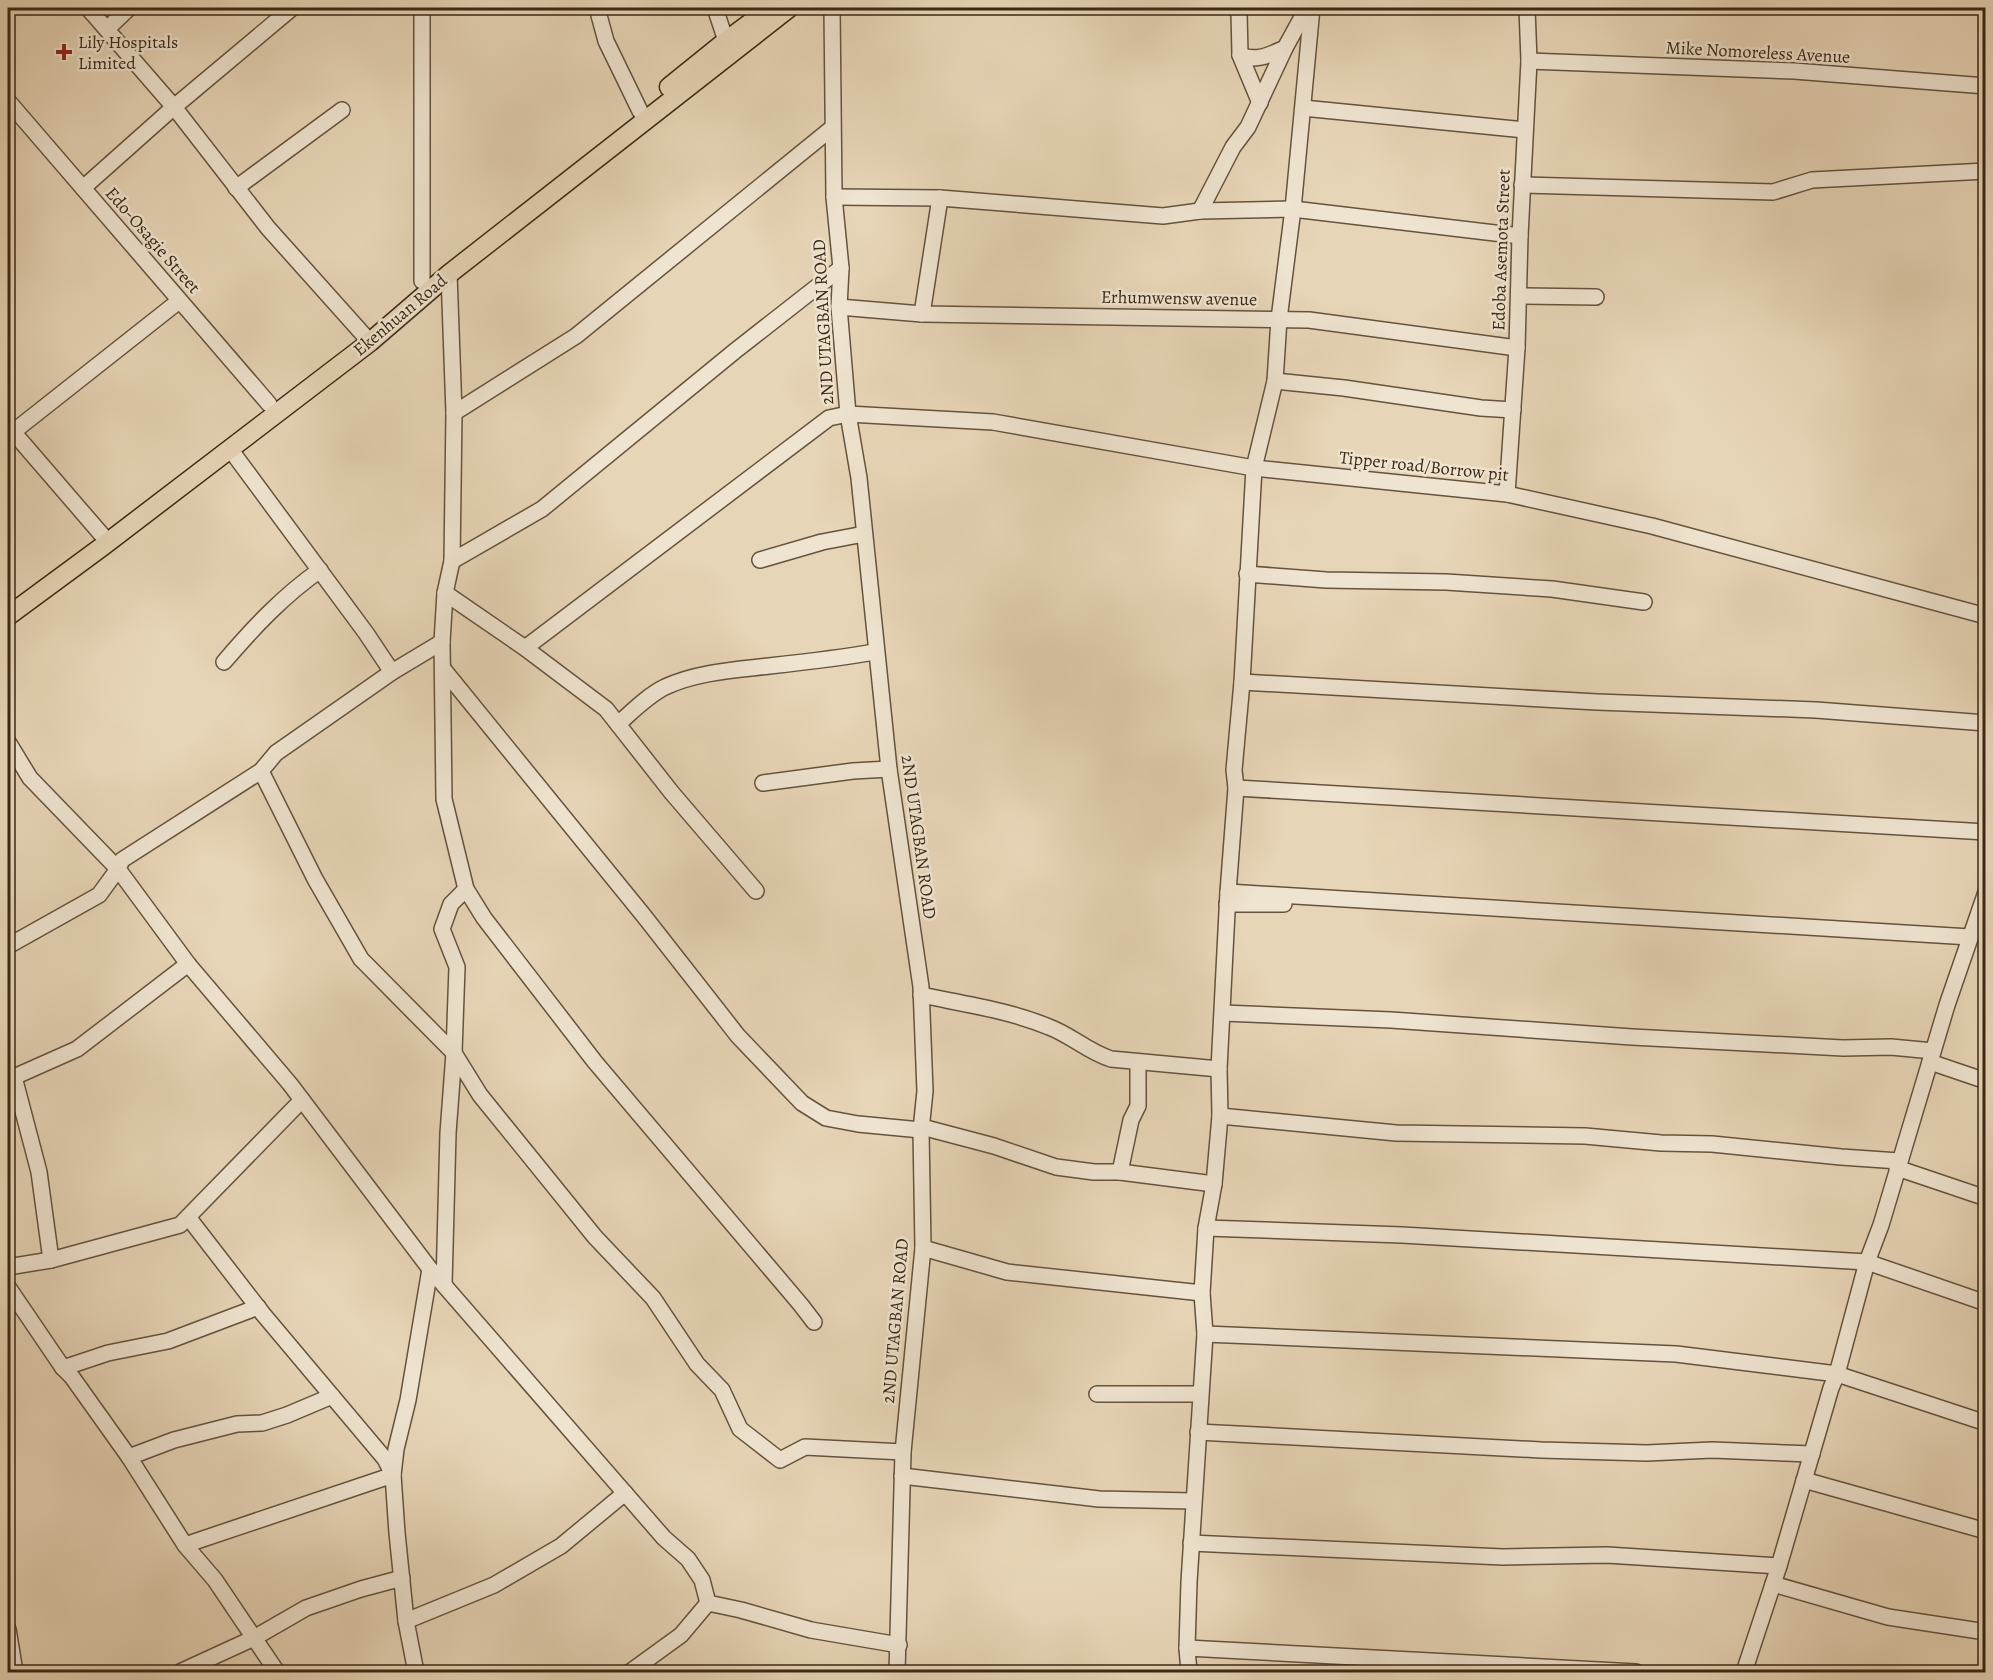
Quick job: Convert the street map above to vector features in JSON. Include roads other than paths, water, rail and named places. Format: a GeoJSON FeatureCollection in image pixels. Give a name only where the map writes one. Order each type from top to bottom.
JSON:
{"type":"FeatureCollection","features":[{"type":"Feature","properties":{"kind":"main road","name":"Ekenhuan Road"},"geometry":{"type":"LineString","coordinates":[[8,606],[269,404],[366,337],[422,281],[640,111],[726,40],[771,8]]}},
{"type":"Feature","properties":{"kind":"main road","name":"Ekenhuan Road"},"geometry":{"type":"LineString","coordinates":[[8,616],[230,449],[366,337],[789,8]]}},
{"type":"Feature","properties":{"kind":"street"},"geometry":{"type":"LineString","coordinates":[[88,8],[174,107],[268,228],[366,337]]}},
{"type":"Feature","properties":{"kind":"street"},"geometry":{"type":"LineString","coordinates":[[107,29],[129,8]]}},
{"type":"Feature","properties":{"kind":"street"},"geometry":{"type":"LineString","coordinates":[[82,188],[292,8]]}},
{"type":"Feature","properties":{"kind":"street"},"geometry":{"type":"LineString","coordinates":[[422,8],[422,281]]}},
{"type":"Feature","properties":{"kind":"street"},"geometry":{"type":"LineString","coordinates":[[597,8],[606,41],[640,111]]}},
{"type":"Feature","properties":{"kind":"street"},"geometry":{"type":"LineString","coordinates":[[715,8],[726,40]]}},
{"type":"Feature","properties":{"kind":"street","name":"2ND UTAGBAN ROAD"},"geometry":{"type":"LineString","coordinates":[[832,8],[834,197],[841,268],[839,307],[848,414],[859,478],[888,769],[921,995],[925,1091],[922,1128],[923,1248],[903,1452],[897,1672]]}},
{"type":"Feature","properties":{"kind":"street"},"geometry":{"type":"LineString","coordinates":[[1234,8],[1239,12],[1240,55],[1260,103]]}},
{"type":"Feature","properties":{"kind":"street"},"geometry":{"type":"LineString","coordinates":[[1200,211],[1233,147],[1248,127],[1285,48],[1307,8]]}},
{"type":"Feature","properties":{"kind":"street"},"geometry":{"type":"LineString","coordinates":[[1189,1672],[1187,1648],[1191,1543],[1205,1334],[1202,1293],[1206,1228],[1215,1184],[1220,1116],[1227,898],[1236,788],[1234,770],[1242,682],[1254,468],[1275,381],[1279,319],[1293,209],[1312,8]]}},
{"type":"Feature","properties":{"kind":"street","name":"Edoba Asemota Street"},"geometry":{"type":"LineString","coordinates":[[1507,494],[1517,348],[1522,185],[1529,61],[1527,8]]}},
{"type":"Feature","properties":{"kind":"street"},"geometry":{"type":"LineString","coordinates":[[1240,55],[1251,59],[1268,56],[1285,48]]}},
{"type":"Feature","properties":{"kind":"street","name":"Mike Nomoreless Avenue"},"geometry":{"type":"LineString","coordinates":[[1529,61],[1794,71],[1986,86]]}},
{"type":"Feature","properties":{"kind":"street","name":"Edo-Osagie Street"},"geometry":{"type":"LineString","coordinates":[[8,101],[269,404]]}},
{"type":"Feature","properties":{"kind":"street"},"geometry":{"type":"LineString","coordinates":[[1303,108],[1525,130]]}},
{"type":"Feature","properties":{"kind":"street"},"geometry":{"type":"LineString","coordinates":[[236,188],[342,110]]}},
{"type":"Feature","properties":{"kind":"street"},"geometry":{"type":"LineString","coordinates":[[454,413],[576,336],[832,128]]}},
{"type":"Feature","properties":{"kind":"street"},"geometry":{"type":"LineString","coordinates":[[1522,185],[1773,192],[1812,180],[1986,171]]}},
{"type":"Feature","properties":{"kind":"street"},"geometry":{"type":"LineString","coordinates":[[834,197],[940,198],[1163,216],[1200,211],[1293,209],[1520,236]]}},
{"type":"Feature","properties":{"kind":"street"},"geometry":{"type":"LineString","coordinates":[[922,314],[940,198]]}},
{"type":"Feature","properties":{"kind":"street"},"geometry":{"type":"LineString","coordinates":[[452,561],[543,510],[735,351],[841,268]]}},
{"type":"Feature","properties":{"kind":"street"},"geometry":{"type":"LineString","coordinates":[[449,274],[454,413],[452,561],[445,593],[442,642],[444,799],[466,889],[484,918],[595,1062],[814,1322]]}},
{"type":"Feature","properties":{"kind":"street"},"geometry":{"type":"LineString","coordinates":[[1519,296],[1596,297]]}},
{"type":"Feature","properties":{"kind":"street"},"geometry":{"type":"LineString","coordinates":[[102,535],[10,429],[179,301]]}},
{"type":"Feature","properties":{"kind":"street","name":"Erhumwensw avenue"},"geometry":{"type":"LineString","coordinates":[[839,307],[922,314],[1309,320],[1517,348]]}},
{"type":"Feature","properties":{"kind":"street"},"geometry":{"type":"LineString","coordinates":[[1275,381],[1344,388],[1481,408],[1513,410]]}},
{"type":"Feature","properties":{"kind":"street"},"geometry":{"type":"LineString","coordinates":[[525,648],[829,418],[848,414]]}},
{"type":"Feature","properties":{"kind":"street","name":"Tipper road/Borrow pit"},"geometry":{"type":"LineString","coordinates":[[848,414],[993,422],[1254,468],[1507,494],[1652,526],[1986,616]]}},
{"type":"Feature","properties":{"kind":"street"},"geometry":{"type":"LineString","coordinates":[[230,449],[366,633],[392,672]]}},
{"type":"Feature","properties":{"kind":"street"},"geometry":{"type":"LineString","coordinates":[[760,560],[822,542],[864,534]]}},
{"type":"Feature","properties":{"kind":"street"},"geometry":{"type":"LineString","coordinates":[[224,662],[252,629],[297,586],[320,570]]}},
{"type":"Feature","properties":{"kind":"street"},"geometry":{"type":"LineString","coordinates":[[1247,574],[1326,580],[1446,582],[1552,589],[1644,602]]}},
{"type":"Feature","properties":{"kind":"street"},"geometry":{"type":"LineString","coordinates":[[445,593],[525,648],[606,709],[672,793],[756,891]]}},
{"type":"Feature","properties":{"kind":"street"},"geometry":{"type":"LineString","coordinates":[[8,946],[99,894],[122,860],[261,771],[276,753],[392,672],[442,642]]}},
{"type":"Feature","properties":{"kind":"street"},"geometry":{"type":"LineString","coordinates":[[618,724],[644,701],[666,687],[690,678],[731,670],[837,659],[875,652]]}},
{"type":"Feature","properties":{"kind":"street"},"geometry":{"type":"LineString","coordinates":[[444,670],[644,916],[738,1036],[802,1103],[826,1118],[858,1124],[922,1128],[994,1146],[1056,1167],[1094,1172],[1120,1172],[1215,1184]]}},
{"type":"Feature","properties":{"kind":"street"},"geometry":{"type":"LineString","coordinates":[[1242,682],[1597,702],[1816,711],[1986,723]]}},
{"type":"Feature","properties":{"kind":"street"},"geometry":{"type":"LineString","coordinates":[[8,742],[30,778],[118,869],[188,964],[302,1100],[430,1269],[664,1538],[688,1559],[702,1580],[708,1603]]}},
{"type":"Feature","properties":{"kind":"street"},"geometry":{"type":"LineString","coordinates":[[763,783],[853,771],[888,769]]}},
{"type":"Feature","properties":{"kind":"street"},"geometry":{"type":"LineString","coordinates":[[261,771],[315,879],[361,959],[454,1053],[480,1095],[588,1228],[653,1298],[697,1364],[722,1390],[740,1429],[780,1460],[805,1447],[903,1452]]}},
{"type":"Feature","properties":{"kind":"street"},"geometry":{"type":"LineString","coordinates":[[1236,788],[1325,796],[1754,818]]}},
{"type":"Feature","properties":{"kind":"street"},"geometry":{"type":"LineString","coordinates":[[1236,788],[1986,832]]}},
{"type":"Feature","properties":{"kind":"street"},"geometry":{"type":"LineString","coordinates":[[444,1285],[448,1133],[457,967],[442,929],[451,904],[466,889]]}},
{"type":"Feature","properties":{"kind":"street"},"geometry":{"type":"LineString","coordinates":[[1744,1672],[1779,1566],[1837,1374],[1867,1262],[1881,1225],[1932,1056],[1986,892]]}},
{"type":"Feature","properties":{"kind":"street"},"geometry":{"type":"LineString","coordinates":[[1227,898],[1630,920],[1747,932]]}},
{"type":"Feature","properties":{"kind":"street"},"geometry":{"type":"LineString","coordinates":[[1227,898],[1970,937]]}},
{"type":"Feature","properties":{"kind":"street"},"geometry":{"type":"LineString","coordinates":[[51,1260],[39,1172],[11,1078],[77,1049],[188,964]]}},
{"type":"Feature","properties":{"kind":"street"},"geometry":{"type":"LineString","coordinates":[[921,995],[1006,1012],[1050,1027],[1095,1054],[1111,1059],[1220,1069]]}},
{"type":"Feature","properties":{"kind":"street"},"geometry":{"type":"LineString","coordinates":[[1223,1013],[1391,1020],[1843,1048],[1892,1047],[1932,1056],[1986,1082]]}},
{"type":"Feature","properties":{"kind":"street"},"geometry":{"type":"LineString","coordinates":[[1120,1172],[1131,1120],[1138,1106],[1138,1062]]}},
{"type":"Feature","properties":{"kind":"street"},"geometry":{"type":"LineString","coordinates":[[8,1267],[51,1260],[180,1225],[302,1100]]}},
{"type":"Feature","properties":{"kind":"street"},"geometry":{"type":"LineString","coordinates":[[1220,1116],[1396,1133],[1585,1136],[1661,1143],[1712,1144],[1898,1164],[1986,1198]]}},
{"type":"Feature","properties":{"kind":"street"},"geometry":{"type":"LineString","coordinates":[[188,1216],[258,1307],[385,1459],[393,1475]]}},
{"type":"Feature","properties":{"kind":"street"},"geometry":{"type":"LineString","coordinates":[[1206,1228],[1461,1238],[1867,1262],[1986,1303]]}},
{"type":"Feature","properties":{"kind":"street"},"geometry":{"type":"LineString","coordinates":[[923,1248],[1007,1272],[1202,1293]]}},
{"type":"Feature","properties":{"kind":"street"},"geometry":{"type":"LineString","coordinates":[[416,1672],[406,1621],[393,1475],[430,1269]]}},
{"type":"Feature","properties":{"kind":"street"},"geometry":{"type":"LineString","coordinates":[[8,1287],[63,1368],[72,1377],[129,1457],[185,1545],[215,1580],[277,1672]]}},
{"type":"Feature","properties":{"kind":"street"},"geometry":{"type":"LineString","coordinates":[[63,1368],[108,1353],[168,1341],[258,1307]]}},
{"type":"Feature","properties":{"kind":"street"},"geometry":{"type":"LineString","coordinates":[[1205,1334],[1676,1354],[1837,1374],[1986,1423]]}},
{"type":"Feature","properties":{"kind":"street"},"geometry":{"type":"LineString","coordinates":[[1097,1394],[1200,1394]]}},
{"type":"Feature","properties":{"kind":"street"},"geometry":{"type":"LineString","coordinates":[[129,1457],[174,1440],[237,1424],[262,1422],[287,1415],[332,1396]]}},
{"type":"Feature","properties":{"kind":"street"},"geometry":{"type":"LineString","coordinates":[[1198,1432],[1541,1450],[1647,1453],[1712,1450],[1812,1454]]}},
{"type":"Feature","properties":{"kind":"street"},"geometry":{"type":"LineString","coordinates":[[185,1545],[393,1475]]}},
{"type":"Feature","properties":{"kind":"street"},"geometry":{"type":"LineString","coordinates":[[902,1476],[1099,1499],[1193,1501]]}},
{"type":"Feature","properties":{"kind":"street"},"geometry":{"type":"LineString","coordinates":[[1804,1480],[1986,1532]]}},
{"type":"Feature","properties":{"kind":"street"},"geometry":{"type":"LineString","coordinates":[[406,1621],[494,1585],[561,1546],[625,1493]]}},
{"type":"Feature","properties":{"kind":"street"},"geometry":{"type":"LineString","coordinates":[[1191,1543],[1503,1557],[1607,1555],[1779,1566]]}},
{"type":"Feature","properties":{"kind":"street"},"geometry":{"type":"LineString","coordinates":[[180,1672],[254,1638],[306,1608],[402,1578]]}},
{"type":"Feature","properties":{"kind":"street"},"geometry":{"type":"LineString","coordinates":[[1773,1584],[1888,1617],[1986,1632]]}},
{"type":"Feature","properties":{"kind":"street"},"geometry":{"type":"LineString","coordinates":[[708,1603],[811,1630],[899,1646]]}},
{"type":"Feature","properties":{"kind":"street"},"geometry":{"type":"LineString","coordinates":[[630,1672],[681,1635],[708,1603]]}},
{"type":"Feature","properties":{"kind":"street"},"geometry":{"type":"LineString","coordinates":[[8,1629],[15,1672]]}},
{"type":"Feature","properties":{"kind":"street"},"geometry":{"type":"LineString","coordinates":[[1187,1648],[1636,1672]]}},
{"type":"Feature","properties":{"kind":"place","name":"Lily Hospitals Limited"},"geometry":{"type":"Point","coordinates":[64,52]}}]}
